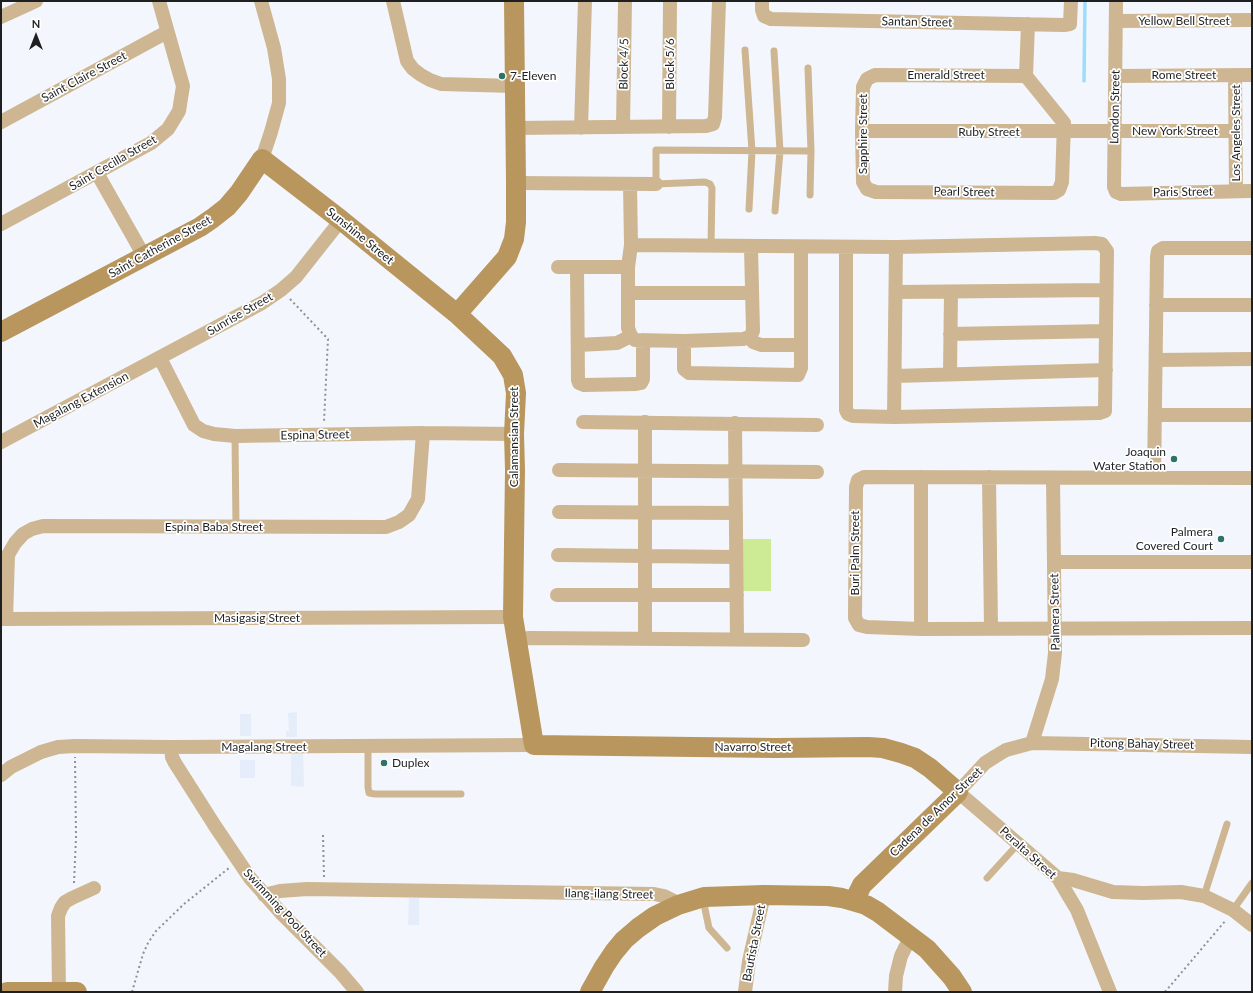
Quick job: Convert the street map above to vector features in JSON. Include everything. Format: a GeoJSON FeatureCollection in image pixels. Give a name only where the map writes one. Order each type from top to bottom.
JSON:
{"type":"FeatureCollection","features":[{"type":"Feature","properties":{"kind":"street"},"geometry":{"type":"LineString","coordinates":[[1,17],[36,1]]}},
{"type":"Feature","properties":{"kind":"street","name":"Saint Cecilla Street"},"geometry":{"type":"LineString","coordinates":[[1,224],[151,143],[168,129],[179,111],[183,86],[159,1]]}},
{"type":"Feature","properties":{"kind":"street","name":"Saint Catherine Street"},"geometry":{"type":"LineString","coordinates":[[1,332],[200,227],[227,207],[239,193],[262,159],[279,103],[279,79],[274,48],[261,1]]}},
{"type":"Feature","properties":{"kind":"street"},"geometry":{"type":"LineString","coordinates":[[393,1],[404,52],[413,69],[421,75],[441,84],[514,86]]}},
{"type":"Feature","properties":{"kind":"street"},"geometry":{"type":"LineString","coordinates":[[458,314],[506,257],[514,239],[516,222],[516,183],[514,1]]}},
{"type":"Feature","properties":{"kind":"street"},"geometry":{"type":"LineString","coordinates":[[581,128],[585,1]]}},
{"type":"Feature","properties":{"kind":"street","name":"Block 4/5"},"geometry":{"type":"LineString","coordinates":[[623,127],[625,1]]}},
{"type":"Feature","properties":{"kind":"street","name":"Block 5/6"},"geometry":{"type":"LineString","coordinates":[[669,127],[670,1]]}},
{"type":"Feature","properties":{"kind":"street"},"geometry":{"type":"LineString","coordinates":[[515,128],[669,127],[706,126],[713,124],[715,117],[719,1]]}},
{"type":"Feature","properties":{"kind":"street","name":"Santan Street"},"geometry":{"type":"LineString","coordinates":[[762,1],[764,16],[771,19],[1064,25],[1070,24],[1071,1]]}},
{"type":"Feature","properties":{"kind":"street","name":"London Street"},"geometry":{"type":"LineString","coordinates":[[1116,1],[1114,187],[1116,192]]}},
{"type":"Feature","properties":{"kind":"street","name":"Yellow Bell Street"},"geometry":{"type":"LineString","coordinates":[[1116,21],[1252,20]]}},
{"type":"Feature","properties":{"kind":"street"},"geometry":{"type":"LineString","coordinates":[[1028,24],[1026,76],[1062,120],[1064,132]]}},
{"type":"Feature","properties":{"kind":"street","name":"Saint Claire Street"},"geometry":{"type":"LineString","coordinates":[[1,122],[168,32]]}},
{"type":"Feature","properties":{"kind":"street","name":"Emerald Street"},"geometry":{"type":"LineString","coordinates":[[867,79],[875,75],[1026,76]]}},
{"type":"Feature","properties":{"kind":"street","name":"Los Angeles Street"},"geometry":{"type":"LineString","coordinates":[[1235,75],[1236,191]]}},
{"type":"Feature","properties":{"kind":"street","name":"Rome Street"},"geometry":{"type":"LineString","coordinates":[[1116,76],[1252,75]]}},
{"type":"Feature","properties":{"kind":"street","name":"Sapphire Street"},"geometry":{"type":"LineString","coordinates":[[867,79],[863,87],[862,131],[863,182],[868,189]]}},
{"type":"Feature","properties":{"kind":"street","name":"New York Street"},"geometry":{"type":"LineString","coordinates":[[1115,130],[1236,131]]}},
{"type":"Feature","properties":{"kind":"street","name":"Ruby Street"},"geometry":{"type":"LineString","coordinates":[[862,131],[1064,132],[1115,130]]}},
{"type":"Feature","properties":{"kind":"street","name":"Pearl Street"},"geometry":{"type":"LineString","coordinates":[[868,189],[876,192],[1054,194],[1059,190],[1062,182],[1064,132]]}},
{"type":"Feature","properties":{"kind":"street","name":"Sunshine Street"},"geometry":{"type":"LineString","coordinates":[[262,159],[458,314]]}},
{"type":"Feature","properties":{"kind":"street"},"geometry":{"type":"LineString","coordinates":[[97,172],[144,256]]}},
{"type":"Feature","properties":{"kind":"street"},"geometry":{"type":"LineString","coordinates":[[516,183],[656,184]]}},
{"type":"Feature","properties":{"kind":"street"},"geometry":{"type":"LineString","coordinates":[[577,267],[579,383],[584,385],[641,383],[642,379],[637,338],[628,328],[628,267],[632,245],[630,184]]}},
{"type":"Feature","properties":{"kind":"street","name":"Paris Street"},"geometry":{"type":"LineString","coordinates":[[1116,192],[1121,194],[1250,191]]}},
{"type":"Feature","properties":{"kind":"street","name":"Sunrise Street"},"geometry":{"type":"LineString","coordinates":[[160,358],[262,304],[281,290],[296,276],[341,220]]}},
{"type":"Feature","properties":{"kind":"street"},"geometry":{"type":"LineString","coordinates":[[632,245],[896,247],[1095,242],[1102,244],[1106,252],[1105,411],[1100,413],[894,417],[853,416],[848,414],[846,410],[846,247]]}},
{"type":"Feature","properties":{"kind":"street"},"geometry":{"type":"LineString","coordinates":[[578,345],[617,343],[637,338],[684,341],[743,339],[750,337],[753,331],[751,247]]}},
{"type":"Feature","properties":{"kind":"street"},"geometry":{"type":"LineString","coordinates":[[684,341],[684,369],[692,374],[797,376],[800,368],[801,346],[801,247]]}},
{"type":"Feature","properties":{"kind":"street"},"geometry":{"type":"LineString","coordinates":[[894,417],[896,247]]}},
{"type":"Feature","properties":{"kind":"street"},"geometry":{"type":"LineString","coordinates":[[1154,477],[1156,257],[1158,251],[1163,248],[1252,248]]}},
{"type":"Feature","properties":{"kind":"street"},"geometry":{"type":"LineString","coordinates":[[558,267],[628,267]]}},
{"type":"Feature","properties":{"kind":"street"},"geometry":{"type":"LineString","coordinates":[[896,292],[1106,290]]}},
{"type":"Feature","properties":{"kind":"street"},"geometry":{"type":"LineString","coordinates":[[950,374],[951,292]]}},
{"type":"Feature","properties":{"kind":"street"},"geometry":{"type":"LineString","coordinates":[[628,293],[752,293]]}},
{"type":"Feature","properties":{"kind":"street"},"geometry":{"type":"LineString","coordinates":[[1156,305],[1252,305]]}},
{"type":"Feature","properties":{"kind":"street","name":"Calamansian Street"},"geometry":{"type":"LineString","coordinates":[[458,314],[502,356],[513,375],[516,393],[514,434],[513,617],[534,745]]}},
{"type":"Feature","properties":{"kind":"street"},"geometry":{"type":"LineString","coordinates":[[950,334],[1106,331]]}},
{"type":"Feature","properties":{"kind":"street"},"geometry":{"type":"LineString","coordinates":[[750,337],[753,342],[761,345],[801,346]]}},
{"type":"Feature","properties":{"kind":"street","name":"Espina Street"},"geometry":{"type":"LineString","coordinates":[[160,358],[194,425],[203,431],[235,436],[423,433],[514,434]]}},
{"type":"Feature","properties":{"kind":"street","name":"Magalang Extension"},"geometry":{"type":"LineString","coordinates":[[1,442],[160,358]]}},
{"type":"Feature","properties":{"kind":"street"},"geometry":{"type":"LineString","coordinates":[[1156,360],[1252,359]]}},
{"type":"Feature","properties":{"kind":"street"},"geometry":{"type":"LineString","coordinates":[[895,376],[1106,370]]}},
{"type":"Feature","properties":{"kind":"street"},"geometry":{"type":"LineString","coordinates":[[1155,416],[1252,415]]}},
{"type":"Feature","properties":{"kind":"street"},"geometry":{"type":"LineString","coordinates":[[583,422],[817,425]]}},
{"type":"Feature","properties":{"kind":"street"},"geometry":{"type":"LineString","coordinates":[[645,422],[645,639]]}},
{"type":"Feature","properties":{"kind":"street"},"geometry":{"type":"LineString","coordinates":[[735,424],[737,639]]}},
{"type":"Feature","properties":{"kind":"street","name":"Espina Baba Street"},"geometry":{"type":"LineString","coordinates":[[4,619],[8,555],[15,543],[23,534],[42,526],[386,527],[400,522],[409,515],[418,500],[423,433]]}},
{"type":"Feature","properties":{"kind":"street"},"geometry":{"type":"LineString","coordinates":[[559,470],[817,472]]}},
{"type":"Feature","properties":{"kind":"street","name":"Buri Palm Street"},"geometry":{"type":"LineString","coordinates":[[920,477],[864,477],[858,480],[856,487],[855,618],[859,625],[867,627],[920,629]]}},
{"type":"Feature","properties":{"kind":"street"},"geometry":{"type":"LineString","coordinates":[[1252,478],[920,477],[920,629],[1252,628]]}},
{"type":"Feature","properties":{"kind":"street"},"geometry":{"type":"LineString","coordinates":[[989,477],[991,628]]}},
{"type":"Feature","properties":{"kind":"street","name":"Palmera Street"},"geometry":{"type":"LineString","coordinates":[[1032,743],[1054,667],[1055,628],[1053,478]]}},
{"type":"Feature","properties":{"kind":"street"},"geometry":{"type":"LineString","coordinates":[[559,512],[736,513]]}},
{"type":"Feature","properties":{"kind":"street"},"geometry":{"type":"LineString","coordinates":[[558,555],[736,556]]}},
{"type":"Feature","properties":{"kind":"street"},"geometry":{"type":"LineString","coordinates":[[1054,562],[1252,562]]}},
{"type":"Feature","properties":{"kind":"street"},"geometry":{"type":"LineString","coordinates":[[557,595],[737,595]]}},
{"type":"Feature","properties":{"kind":"street","name":"Masigasig Street"},"geometry":{"type":"LineString","coordinates":[[4,619],[513,617]]}},
{"type":"Feature","properties":{"kind":"street"},"geometry":{"type":"LineString","coordinates":[[516,639],[803,640]]}},
{"type":"Feature","properties":{"kind":"street","name":"Pitong Bahay Street"},"geometry":{"type":"LineString","coordinates":[[1032,743],[1252,747]]}},
{"type":"Feature","properties":{"kind":"street","name":"Cadena de Amor Street"},"geometry":{"type":"LineString","coordinates":[[854,901],[862,885],[958,792],[985,763],[1006,750],[1032,743]]}},
{"type":"Feature","properties":{"kind":"street","name":"Magalang Street"},"geometry":{"type":"LineString","coordinates":[[2,773],[25,759],[41,752],[58,747],[75,746],[171,747],[534,745]]}},
{"type":"Feature","properties":{"kind":"street","name":"Navarro Street"},"geometry":{"type":"LineString","coordinates":[[534,745],[884,748],[915,758],[930,768],[958,792]]}},
{"type":"Feature","properties":{"kind":"street","name":"Swimming Pool Street"},"geometry":{"type":"LineString","coordinates":[[171,747],[172,757],[238,861],[264,895],[340,972],[357,992]]}},
{"type":"Feature","properties":{"kind":"street","name":"Peralta Street"},"geometry":{"type":"LineString","coordinates":[[958,792],[1058,878],[1077,910],[1110,992]]}},
{"type":"Feature","properties":{"kind":"street"},"geometry":{"type":"LineString","coordinates":[[1058,878],[1073,880],[1113,892],[1182,892],[1204,896],[1233,910],[1252,925]]}},
{"type":"Feature","properties":{"kind":"street"},"geometry":{"type":"LineString","coordinates":[[7,992],[68,992],[58,916],[65,902],[94,888]]}},
{"type":"Feature","properties":{"kind":"street","name":"Ilang-ilang Street"},"geometry":{"type":"LineString","coordinates":[[264,895],[292,889],[654,894],[664,896],[678,905]]}},
{"type":"Feature","properties":{"kind":"street"},"geometry":{"type":"LineString","coordinates":[[590,992],[604,967],[624,940],[655,916],[678,905],[704,897],[764,895],[828,896],[866,905],[878,912],[932,953],[952,977],[962,992]]}},
{"type":"Feature","properties":{"kind":"street","name":"Bautista Street"},"geometry":{"type":"LineString","coordinates":[[745,992],[749,961],[764,895]]}},
{"type":"Feature","properties":{"kind":"street"},"geometry":{"type":"LineString","coordinates":[[895,992],[896,976],[901,956],[911,936]]}},
{"type":"Feature","properties":{"kind":"lane"},"geometry":{"type":"LineString","coordinates":[[745,50],[752,151],[749,209]]}},
{"type":"Feature","properties":{"kind":"lane"},"geometry":{"type":"LineString","coordinates":[[774,51],[780,151],[775,211]]}},
{"type":"Feature","properties":{"kind":"lane"},"geometry":{"type":"LineString","coordinates":[[808,68],[811,151],[810,195]]}},
{"type":"Feature","properties":{"kind":"lane"},"geometry":{"type":"LineString","coordinates":[[711,246],[712,188],[710,184],[705,182],[656,184],[656,150],[811,151]]}},
{"type":"Feature","properties":{"kind":"lane"},"geometry":{"type":"LineString","coordinates":[[235,436],[236,527]]}},
{"type":"Feature","properties":{"kind":"lane"},"geometry":{"type":"LineString","coordinates":[[368,746],[369,793],[461,794]]}},
{"type":"Feature","properties":{"kind":"lane"},"geometry":{"type":"LineString","coordinates":[[1204,896],[1227,824]]}},
{"type":"Feature","properties":{"kind":"lane"},"geometry":{"type":"LineString","coordinates":[[987,878],[1018,844]]}},
{"type":"Feature","properties":{"kind":"lane"},"geometry":{"type":"LineString","coordinates":[[1233,910],[1252,883]]}},
{"type":"Feature","properties":{"kind":"lane"},"geometry":{"type":"LineString","coordinates":[[704,897],[705,910],[710,928],[727,948]]}},
{"type":"Feature","properties":{"kind":"path"},"geometry":{"type":"LineString","coordinates":[[281,290],[328,339],[323,435]]}},
{"type":"Feature","properties":{"kind":"path"},"geometry":{"type":"LineString","coordinates":[[72,898],[76,837],[75,746]]}},
{"type":"Feature","properties":{"kind":"path"},"geometry":{"type":"LineString","coordinates":[[323,835],[324,889]]}},
{"type":"Feature","properties":{"kind":"path"},"geometry":{"type":"LineString","coordinates":[[132,992],[143,954],[156,931],[184,904],[238,861]]}},
{"type":"Feature","properties":{"kind":"path"},"geometry":{"type":"LineString","coordinates":[[1164,992],[1233,910]]}},
{"type":"Feature","properties":{"kind":"shaded area"},"geometry":{"type":"Polygon","coordinates":[[[297,712],[297,737],[286,737],[286,731],[289,731],[288,713],[297,712]]]}},
{"type":"Feature","properties":{"kind":"shaded area"},"geometry":{"type":"Polygon","coordinates":[[[240,714],[251,714],[251,736],[240,736],[240,714]]]}},
{"type":"Feature","properties":{"kind":"shaded area"},"geometry":{"type":"Polygon","coordinates":[[[291,751],[303,751],[304,787],[291,786],[291,751]]]}},
{"type":"Feature","properties":{"kind":"shaded area"},"geometry":{"type":"Polygon","coordinates":[[[240,760],[255,760],[255,778],[240,778],[240,760]]]}},
{"type":"Feature","properties":{"kind":"shaded area"},"geometry":{"type":"Polygon","coordinates":[[[409,898],[419,898],[419,925],[408,925],[409,898]]]}},
{"type":"Feature","properties":{"kind":"green space"},"geometry":{"type":"Polygon","coordinates":[[[743,539],[771,539],[771,591],[743,591],[743,539]]]}},
{"type":"Feature","properties":{"kind":"waterway"},"geometry":{"type":"LineString","coordinates":[[1084,81],[1085,1]]}},
{"type":"Feature","properties":{"kind":"place","name":"7-Eleven"},"geometry":{"type":"Point","coordinates":[502,76]}},
{"type":"Feature","properties":{"kind":"place","name":"Joaquin Water Station"},"geometry":{"type":"Point","coordinates":[1174,459]}},
{"type":"Feature","properties":{"kind":"place","name":"Palmera Covered Court"},"geometry":{"type":"Point","coordinates":[1221,539]}},
{"type":"Feature","properties":{"kind":"place","name":"Duplex"},"geometry":{"type":"Point","coordinates":[384,763]}}]}
